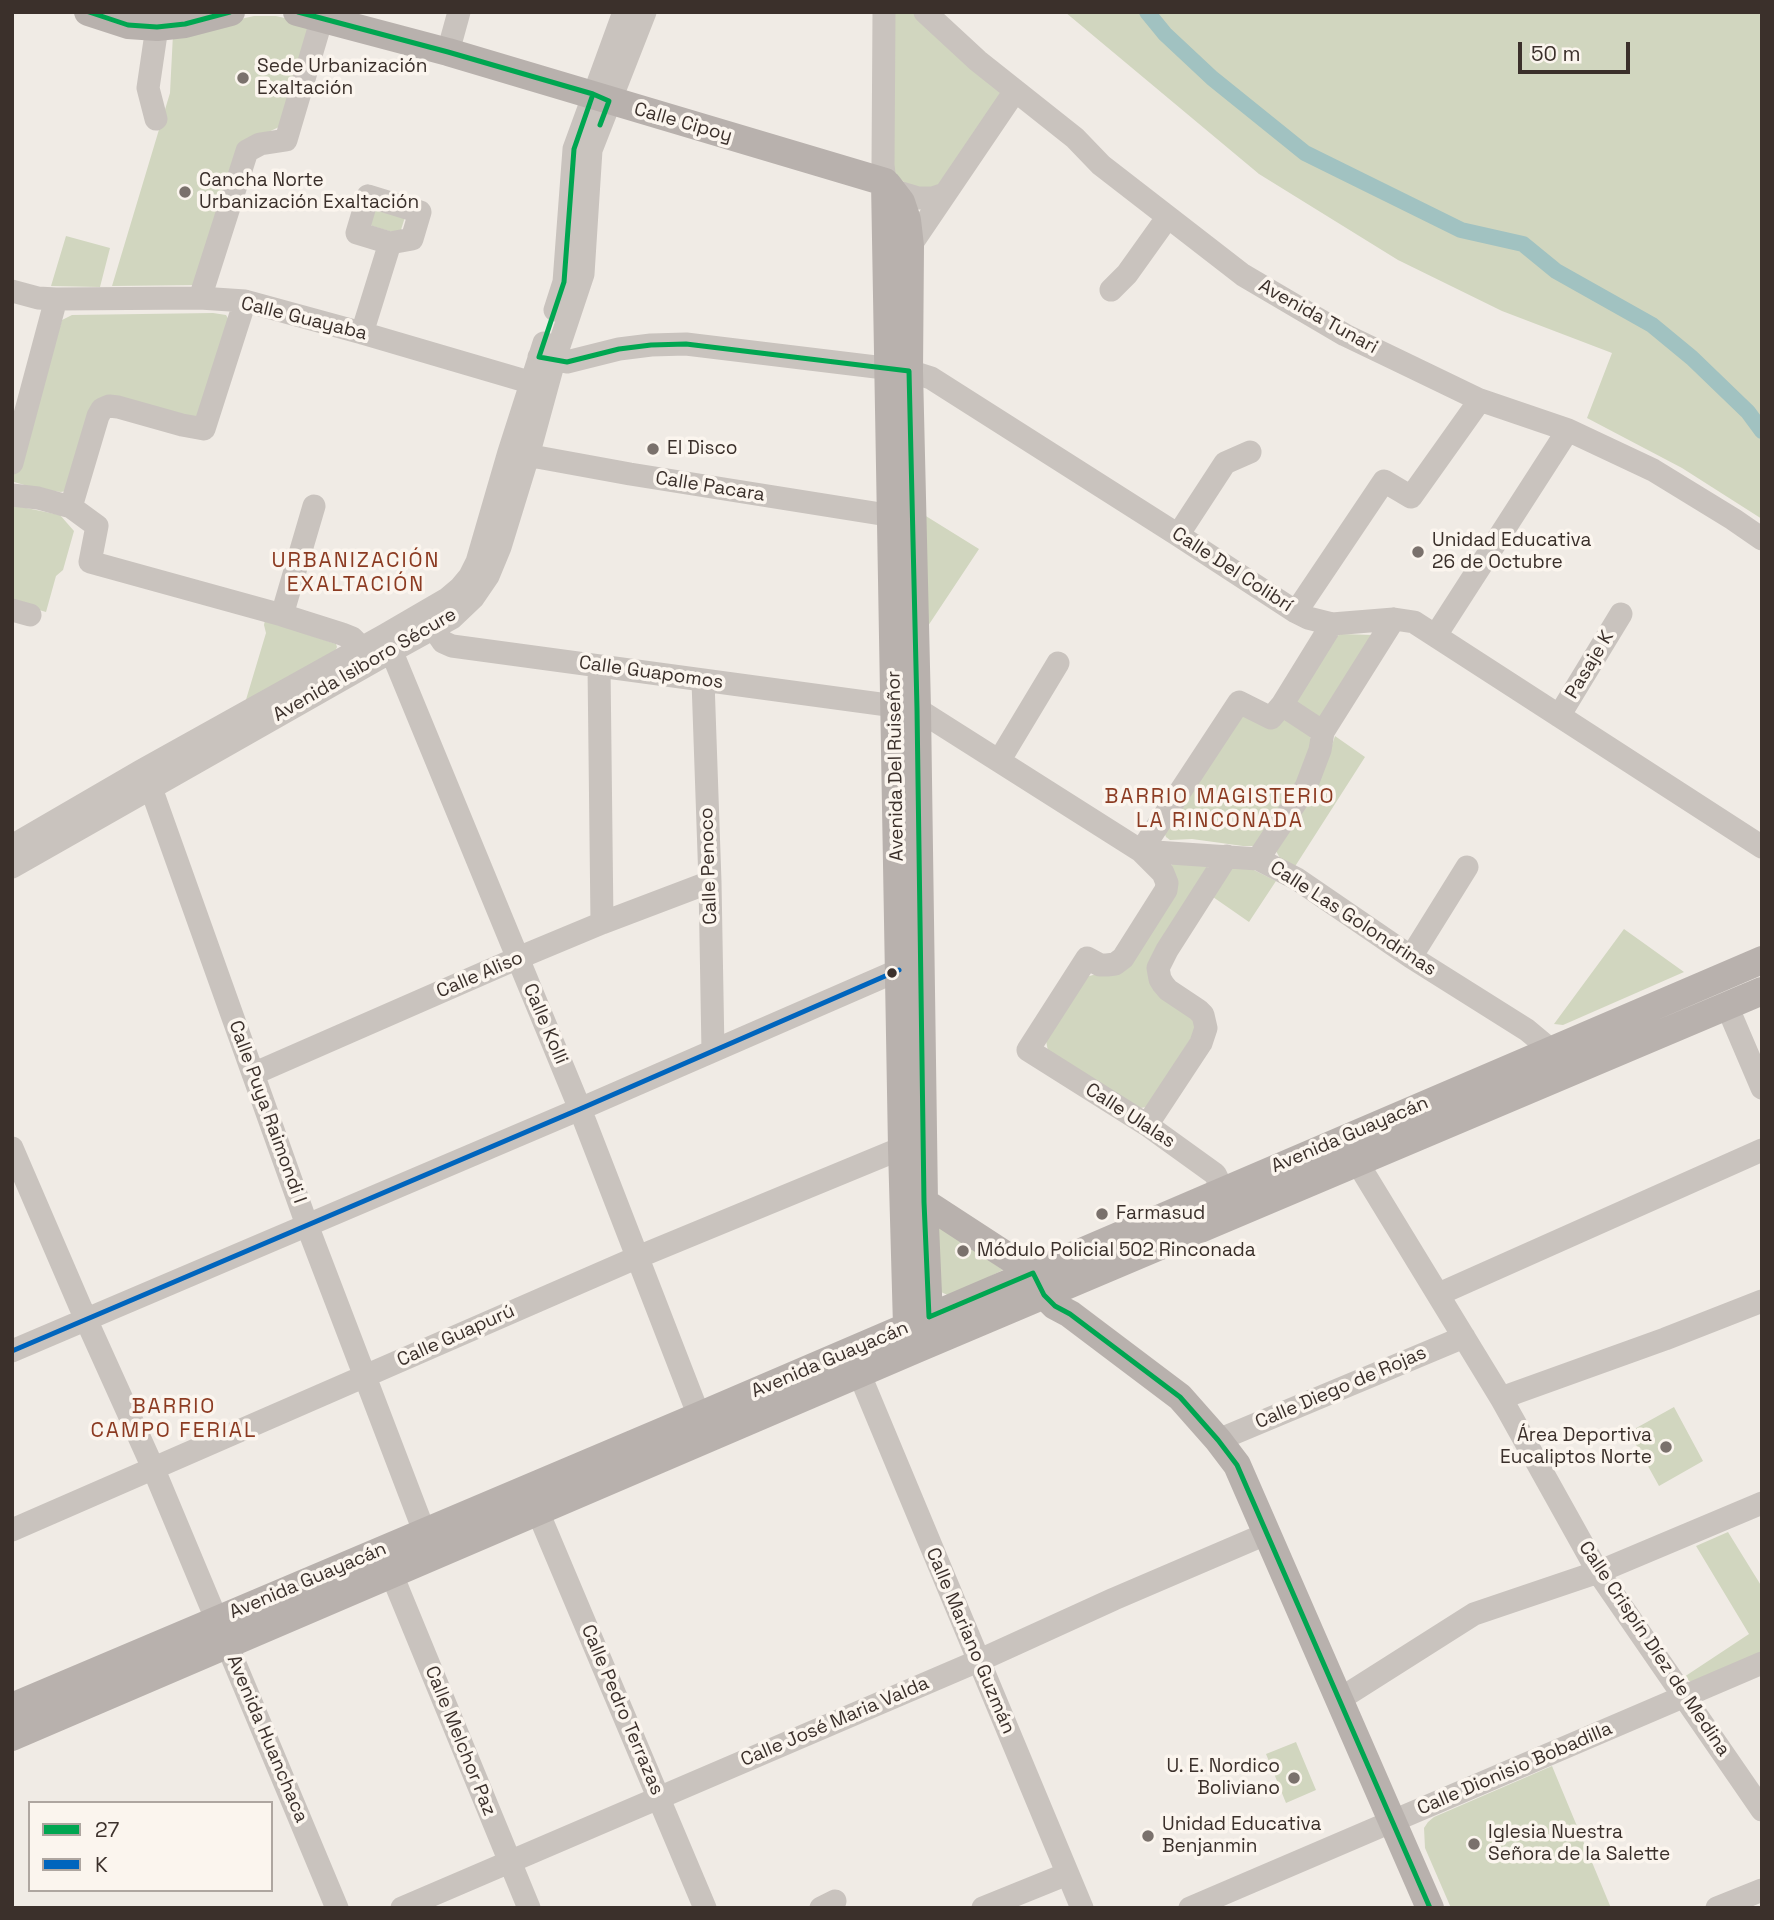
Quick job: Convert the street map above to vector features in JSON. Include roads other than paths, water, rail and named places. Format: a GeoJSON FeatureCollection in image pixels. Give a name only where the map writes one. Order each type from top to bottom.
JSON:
{"type":"FeatureCollection","features":[{"type":"Feature","properties":{"kind":"main road"},"geometry":{"type":"LineString","coordinates":[[88,12],[128,25],[157,27],[172,26],[199,16],[231,12]]}},
{"type":"Feature","properties":{"kind":"main road","name":"Calle Cipoy"},"geometry":{"type":"LineString","coordinates":[[309,15],[448,52],[885,182]]}},
{"type":"Feature","properties":{"kind":"main road","name":"Avenida Del Ruiseñor"},"geometry":{"type":"LineString","coordinates":[[885,182],[901,202],[907,220],[910,246],[899,370]]}},
{"type":"Feature","properties":{"kind":"main road","name":"Avenida Del Ruiseñor"},"geometry":{"type":"LineString","coordinates":[[885,182],[899,370],[906,708],[909,970],[902,1148],[923,1333]]}},
{"type":"Feature","properties":{"kind":"main road","name":"Avenida Guayacán"},"geometry":{"type":"LineString","coordinates":[[12,1737],[424,1531],[699,1416],[923,1333],[1038,1284],[1356,1162],[1762,960]]}},
{"type":"Feature","properties":{"kind":"main road","name":"Avenida Del Ruiseñor"},"geometry":{"type":"LineString","coordinates":[[909,970],[924,1202],[923,1333]]}},
{"type":"Feature","properties":{"kind":"main road","name":"Avenida Guayacán"},"geometry":{"type":"LineString","coordinates":[[1038,1284],[1223,1190],[1558,1061],[1727,1006],[1762,991]]}},
{"type":"Feature","properties":{"kind":"main road"},"geometry":{"type":"LineString","coordinates":[[924,1202],[1038,1284],[1055,1306],[1070,1314],[1180,1397],[1237,1465],[1430,1908]]}},
{"type":"Feature","properties":{"kind":"main road","name":"Avenida Guayacán"},"geometry":{"type":"LineString","coordinates":[[12,1707],[391,1575],[859,1373],[923,1333]]}},
{"type":"Feature","properties":{"kind":"street"},"geometry":{"type":"LineString","coordinates":[[448,52],[459,12]]}},
{"type":"Feature","properties":{"kind":"street","name":"Avenida Isiboro Sécure"},"geometry":{"type":"LineString","coordinates":[[12,846],[146,779],[428,620],[460,587],[477,562],[518,454],[547,359],[583,274],[591,150],[601,98],[624,12]]}},
{"type":"Feature","properties":{"kind":"street","name":"Avenida Isiboro Sécure"},"geometry":{"type":"LineString","coordinates":[[601,98],[645,12]]}},
{"type":"Feature","properties":{"kind":"street","name":"Avenida Del Ruiseñor"},"geometry":{"type":"LineString","coordinates":[[884,12],[885,182]]}},
{"type":"Feature","properties":{"kind":"street","name":"Avenida Tunari"},"geometry":{"type":"LineString","coordinates":[[926,12],[978,61],[1075,138],[1101,165],[1242,275],[1345,335],[1480,400],[1569,430],[1653,470],[1762,539]]}},
{"type":"Feature","properties":{"kind":"street"},"geometry":{"type":"LineString","coordinates":[[200,298],[247,151],[260,144],[286,140],[309,15]]}},
{"type":"Feature","properties":{"kind":"street"},"geometry":{"type":"LineString","coordinates":[[156,119],[148,88],[157,27]]}},
{"type":"Feature","properties":{"kind":"street"},"geometry":{"type":"LineString","coordinates":[[910,246],[1015,91]]}},
{"type":"Feature","properties":{"kind":"street","name":"Calle Cipoy"},"geometry":{"type":"LineString","coordinates":[[885,182],[898,192],[918,198],[933,198],[945,194]]}},
{"type":"Feature","properties":{"kind":"street"},"geometry":{"type":"LineString","coordinates":[[1111,290],[1127,274],[1167,218]]}},
{"type":"Feature","properties":{"kind":"street"},"geometry":{"type":"LineString","coordinates":[[362,333],[390,243]]}},
{"type":"Feature","properties":{"kind":"street","name":"Calle Guayaba"},"geometry":{"type":"LineString","coordinates":[[12,291],[38,298],[56,299],[200,298],[244,301],[539,385]]}},
{"type":"Feature","properties":{"kind":"street"},"geometry":{"type":"LineString","coordinates":[[12,463],[56,299]]}},
{"type":"Feature","properties":{"kind":"street"},"geometry":{"type":"LineString","coordinates":[[71,507],[102,409],[109,406],[118,407],[204,429],[244,301]]}},
{"type":"Feature","properties":{"kind":"street","name":"Calle Del Colibrí"},"geometry":{"type":"LineString","coordinates":[[547,359],[567,362],[619,349],[686,344],[899,370],[931,378],[1296,612],[1332,624],[1394,619],[1414,622],[1762,847]]}},
{"type":"Feature","properties":{"kind":"street"},"geometry":{"type":"LineString","coordinates":[[1296,612],[1384,481],[1411,497],[1480,400]]}},
{"type":"Feature","properties":{"kind":"street"},"geometry":{"type":"LineString","coordinates":[[1436,635],[1569,430]]}},
{"type":"Feature","properties":{"kind":"street"},"geometry":{"type":"LineString","coordinates":[[1178,535],[1225,463],[1250,452]]}},
{"type":"Feature","properties":{"kind":"street","name":"Calle Pacara"},"geometry":{"type":"LineString","coordinates":[[518,454],[902,517]]}},
{"type":"Feature","properties":{"kind":"street"},"geometry":{"type":"LineString","coordinates":[[12,495],[38,498],[71,507],[97,526],[90,562],[342,634],[352,638],[367,655]]}},
{"type":"Feature","properties":{"kind":"street"},"geometry":{"type":"LineString","coordinates":[[282,615],[314,506]]}},
{"type":"Feature","properties":{"kind":"street","name":"Pasaje K"},"geometry":{"type":"LineString","coordinates":[[1559,716],[1621,614]]}},
{"type":"Feature","properties":{"kind":"street"},"geometry":{"type":"LineString","coordinates":[[1258,859],[1306,787],[1321,750],[1323,732],[1394,619]]}},
{"type":"Feature","properties":{"kind":"street","name":"Calle Guapomos"},"geometry":{"type":"LineString","coordinates":[[428,620],[443,642],[452,646],[906,708]]}},
{"type":"Feature","properties":{"kind":"street"},"geometry":{"type":"LineString","coordinates":[[1141,851],[1239,702],[1271,718],[1282,705],[1332,624]]}},
{"type":"Feature","properties":{"kind":"street","name":"Calle Kolli"},"geometry":{"type":"LineString","coordinates":[[388,643],[580,1109],[699,1416]]}},
{"type":"Feature","properties":{"kind":"street"},"geometry":{"type":"LineString","coordinates":[[999,761],[1058,663]]}},
{"type":"Feature","properties":{"kind":"street"},"geometry":{"type":"LineString","coordinates":[[599,666],[602,923]]}},
{"type":"Feature","properties":{"kind":"street","name":"Calle Penoco"},"geometry":{"type":"LineString","coordinates":[[703,681],[713,1051]]}},
{"type":"Feature","properties":{"kind":"street"},"geometry":{"type":"LineString","coordinates":[[1282,705],[1323,732]]}},
{"type":"Feature","properties":{"kind":"street","name":"Calle Las Golondrinas"},"geometry":{"type":"LineString","coordinates":[[906,708],[999,761],[1141,851],[1258,859],[1297,879],[1411,957],[1527,1030],[1558,1061]]}},
{"type":"Feature","properties":{"kind":"street","name":"Avenida Isiboro Sécure"},"geometry":{"type":"LineString","coordinates":[[12,867],[146,779]]}},
{"type":"Feature","properties":{"kind":"street","name":"Calle Puya Raimondi I"},"geometry":{"type":"LineString","coordinates":[[146,779],[307,1225],[424,1531]]}},
{"type":"Feature","properties":{"kind":"street","name":"Calle Ulalas"},"geometry":{"type":"LineString","coordinates":[[1141,851],[1163,873],[1167,883],[1166,890],[1123,958],[1115,964],[1107,965],[1100,965],[1087,958],[1028,1050],[1147,1125],[1215,1174],[1223,1190]]}},
{"type":"Feature","properties":{"kind":"street"},"geometry":{"type":"LineString","coordinates":[[1147,1125],[1201,1043],[1206,1028],[1203,1015],[1163,984],[1159,974],[1161,961],[1227,856]]}},
{"type":"Feature","properties":{"kind":"street"},"geometry":{"type":"LineString","coordinates":[[1411,957],[1467,867]]}},
{"type":"Feature","properties":{"kind":"street","name":"Calle Aliso"},"geometry":{"type":"LineString","coordinates":[[253,1074],[518,958],[710,882]]}},
{"type":"Feature","properties":{"kind":"street"},"geometry":{"type":"LineString","coordinates":[[12,1351],[909,970]]}},
{"type":"Feature","properties":{"kind":"street"},"geometry":{"type":"LineString","coordinates":[[1727,1006],[1762,1088]]}},
{"type":"Feature","properties":{"kind":"street","name":"Avenida Huanchaca"},"geometry":{"type":"LineString","coordinates":[[12,1148],[153,1469],[337,1908]]}},
{"type":"Feature","properties":{"kind":"street","name":"Calle Guapurú"},"geometry":{"type":"LineString","coordinates":[[12,1530],[638,1257],[902,1148]]}},
{"type":"Feature","properties":{"kind":"street"},"geometry":{"type":"LineString","coordinates":[[1439,1294],[1762,1150]]}},
{"type":"Feature","properties":{"kind":"street","name":"Calle Crispín Díez de Medina"},"geometry":{"type":"LineString","coordinates":[[1356,1162],[1501,1398],[1598,1572],[1762,1810]]}},
{"type":"Feature","properties":{"kind":"street"},"geometry":{"type":"LineString","coordinates":[[1501,1398],[1762,1301]]}},
{"type":"Feature","properties":{"kind":"street","name":"Calle Diego de Rojas"},"geometry":{"type":"LineString","coordinates":[[1218,1440],[1464,1337]]}},
{"type":"Feature","properties":{"kind":"street","name":"Calle Mariano Guzmán"},"geometry":{"type":"LineString","coordinates":[[859,1373],[1082,1908]]}},
{"type":"Feature","properties":{"kind":"street"},"geometry":{"type":"LineString","coordinates":[[1340,1699],[1474,1614],[1598,1572],[1762,1503]]}},
{"type":"Feature","properties":{"kind":"street","name":"Calle Pedro Terrazas"},"geometry":{"type":"LineString","coordinates":[[538,1511],[705,1908]]}},
{"type":"Feature","properties":{"kind":"street","name":"Calle José Maria Valda"},"geometry":{"type":"LineString","coordinates":[[402,1908],[978,1661],[1268,1533]]}},
{"type":"Feature","properties":{"kind":"street","name":"Calle Melchor Paz"},"geometry":{"type":"LineString","coordinates":[[391,1575],[529,1908]]}},
{"type":"Feature","properties":{"kind":"street","name":"Calle Dionisio Bobadilla"},"geometry":{"type":"LineString","coordinates":[[1191,1908],[1762,1663]]}},
{"type":"Feature","properties":{"kind":"street"},"geometry":{"type":"LineString","coordinates":[[983,1908],[1067,1874]]}},
{"type":"Feature","properties":{"kind":"street"},"geometry":{"type":"LineString","coordinates":[[1717,1908],[1762,1890]]}},
{"type":"Feature","properties":{"kind":"waterway"},"geometry":{"type":"LineString","coordinates":[[1147,12],[1165,34],[1212,78],[1305,153],[1461,230],[1523,244],[1556,271],[1652,325],[1692,358],[1748,412],[1762,431]]}},
{"type":"Feature","properties":{"kind":"place","name":"Sede Urbanización Exaltación"},"geometry":{"type":"Point","coordinates":[243,78]}},
{"type":"Feature","properties":{"kind":"place","name":"Cancha Norte Urbanización Exaltación"},"geometry":{"type":"Point","coordinates":[185,192]}},
{"type":"Feature","properties":{"kind":"place","name":"El Disco"},"geometry":{"type":"Point","coordinates":[653,449]}},
{"type":"Feature","properties":{"kind":"place","name":"Unidad Educativa 26 de Octubre"},"geometry":{"type":"Point","coordinates":[1418,552]}},
{"type":"Feature","properties":{"kind":"place","name":"Farmasud"},"geometry":{"type":"Point","coordinates":[1102,1214]}},
{"type":"Feature","properties":{"kind":"place","name":"Módulo Policial 502 Rinconada"},"geometry":{"type":"Point","coordinates":[963,1251]}},
{"type":"Feature","properties":{"kind":"place","name":"Área Deportiva Eucaliptos Norte"},"geometry":{"type":"Point","coordinates":[1666,1447]}},
{"type":"Feature","properties":{"kind":"place","name":"U. E. Nordico Boliviano"},"geometry":{"type":"Point","coordinates":[1294,1778]}},
{"type":"Feature","properties":{"kind":"place","name":"Unidad Educativa Benjanmin"},"geometry":{"type":"Point","coordinates":[1148,1836]}},
{"type":"Feature","properties":{"kind":"place","name":"Iglesia Nuestra Señora de la Salette"},"geometry":{"type":"Point","coordinates":[1474,1844]}},
{"type":"Feature","properties":{"kind":"district","name":"URBANIZACIÓN EXALTACIÓN"},"geometry":{"type":"Point","coordinates":[356,573]}},
{"type":"Feature","properties":{"kind":"district","name":"BARRIO MAGISTERIO LA RINCONADA"},"geometry":{"type":"Point","coordinates":[1220,809]}},
{"type":"Feature","properties":{"kind":"district","name":"BARRIO CAMPO FERIAL"},"geometry":{"type":"Point","coordinates":[174,1419]}}]}
